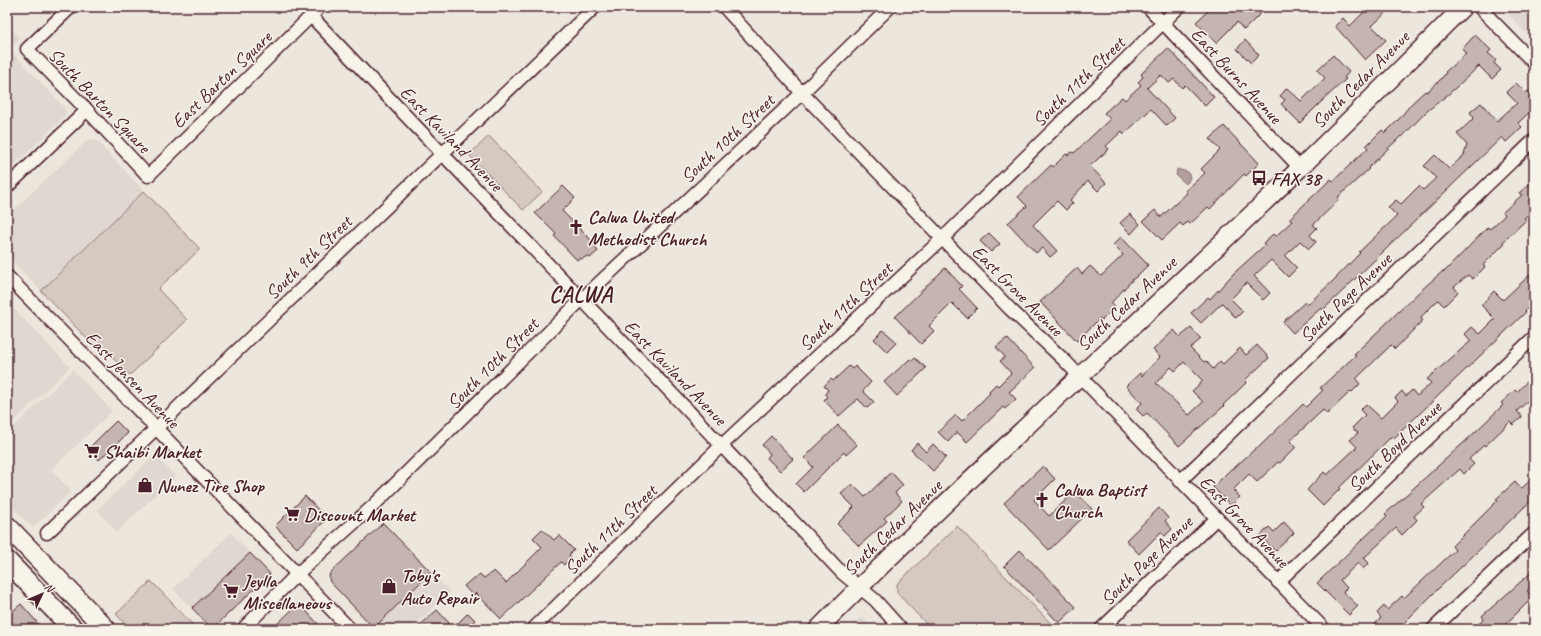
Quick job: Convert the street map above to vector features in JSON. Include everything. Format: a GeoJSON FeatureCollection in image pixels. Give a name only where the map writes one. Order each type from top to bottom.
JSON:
{"type":"FeatureCollection","features":[{"type":"Feature","properties":{"kind":"main road","name":"South Cedar Avenue"},"geometry":{"type":"LineString","coordinates":[[818,629],[1079,376],[1300,168],[1463,7]]}},
{"type":"Feature","properties":{"kind":"main road"},"geometry":{"type":"LineString","coordinates":[[7,526],[106,629]]}},
{"type":"Feature","properties":{"kind":"main road"},"geometry":{"type":"LineString","coordinates":[[7,560],[73,629]]}},
{"type":"Feature","properties":{"kind":"street","name":"South Barton Square"},"geometry":{"type":"LineString","coordinates":[[71,7],[27,49],[87,110],[148,176]]}},
{"type":"Feature","properties":{"kind":"street","name":"East Barton Square"},"geometry":{"type":"LineString","coordinates":[[148,176],[320,7]]}},
{"type":"Feature","properties":{"kind":"street","name":"South 9th Street"},"geometry":{"type":"LineString","coordinates":[[47,533],[595,7]]}},
{"type":"Feature","properties":{"kind":"street","name":"East Grove Avenue"},"geometry":{"type":"LineString","coordinates":[[724,7],[802,93],[942,239],[1010,309],[1079,376],[1324,629]]}},
{"type":"Feature","properties":{"kind":"street","name":"South 10th Street"},"geometry":{"type":"LineString","coordinates":[[243,629],[297,574],[372,507],[582,299],[802,93],[890,7]]}},
{"type":"Feature","properties":{"kind":"street","name":"East Burns Avenue"},"geometry":{"type":"LineString","coordinates":[[1148,7],[1300,168]]}},
{"type":"Feature","properties":{"kind":"street","name":"South 11th Street"},"geometry":{"type":"LineString","coordinates":[[533,629],[722,445],[942,239],[1179,7]]}},
{"type":"Feature","properties":{"kind":"street"},"geometry":{"type":"LineString","coordinates":[[1479,7],[1534,63]]}},
{"type":"Feature","properties":{"kind":"street","name":"East Kaviland Avenue"},"geometry":{"type":"LineString","coordinates":[[311,16],[441,154],[722,445],[841,572],[875,600],[901,629]]}},
{"type":"Feature","properties":{"kind":"street"},"geometry":{"type":"LineString","coordinates":[[7,187],[87,110]]}},
{"type":"Feature","properties":{"kind":"street","name":"South Page Avenue"},"geometry":{"type":"LineString","coordinates":[[1180,481],[1534,140]]}},
{"type":"Feature","properties":{"kind":"street","name":"East Jensen Avenue"},"geometry":{"type":"LineString","coordinates":[[7,276],[350,629]]}},
{"type":"Feature","properties":{"kind":"street","name":"South Boyd Avenue"},"geometry":{"type":"LineString","coordinates":[[1278,582],[1534,337]]}},
{"type":"Feature","properties":{"kind":"street","name":"South Page Avenue"},"geometry":{"type":"LineString","coordinates":[[1101,629],[1217,518]]}},
{"type":"Feature","properties":{"kind":"street"},"geometry":{"type":"LineString","coordinates":[[1433,629],[1534,533]]}},
{"type":"Feature","properties":{"kind":"shaded area"},"geometry":{"type":"Polygon","coordinates":[[[1501,7],[1534,7],[1534,41],[1501,7]]]}},
{"type":"Feature","properties":{"kind":"shaded area"},"geometry":{"type":"Polygon","coordinates":[[[7,24],[20,38],[9,49],[64,107],[66,112],[64,117],[7,172],[7,24]]]}},
{"type":"Feature","properties":{"kind":"shaded area"},"geometry":{"type":"Polygon","coordinates":[[[489,136],[542,192],[523,210],[469,155],[489,136]]]}},
{"type":"Feature","properties":{"kind":"shaded area"},"geometry":{"type":"Polygon","coordinates":[[[89,139],[97,141],[144,191],[41,291],[7,256],[7,216],[89,139]]]}},
{"type":"Feature","properties":{"kind":"shaded area"},"geometry":{"type":"Polygon","coordinates":[[[1177,169],[1188,172],[1190,177],[1186,184],[1176,175],[1177,169]]]}},
{"type":"Feature","properties":{"kind":"shaded area"},"geometry":{"type":"Polygon","coordinates":[[[144,191],[200,249],[158,289],[187,320],[130,375],[100,345],[96,348],[41,291],[144,191]]]}},
{"type":"Feature","properties":{"kind":"shaded area"},"geometry":{"type":"Polygon","coordinates":[[[7,302],[70,367],[7,428],[7,302]]]}},
{"type":"Feature","properties":{"kind":"shaded area"},"geometry":{"type":"Polygon","coordinates":[[[73,370],[112,411],[51,470],[71,491],[33,528],[7,502],[7,433],[73,370]]]}},
{"type":"Feature","properties":{"kind":"shaded area"},"geometry":{"type":"Polygon","coordinates":[[[155,455],[175,476],[117,532],[97,510],[155,455]]]}},
{"type":"Feature","properties":{"kind":"shaded area"},"geometry":{"type":"Polygon","coordinates":[[[957,526],[1056,629],[931,629],[897,593],[897,584],[957,526]]]}},
{"type":"Feature","properties":{"kind":"shaded area"},"geometry":{"type":"Polygon","coordinates":[[[231,533],[250,553],[192,608],[173,589],[231,533]]]}},
{"type":"Feature","properties":{"kind":"shaded area"},"geometry":{"type":"Polygon","coordinates":[[[431,572],[450,592],[411,629],[374,628],[431,572]]]}},
{"type":"Feature","properties":{"kind":"shaded area"},"geometry":{"type":"Polygon","coordinates":[[[151,581],[197,629],[130,629],[116,614],[151,581]]]}},
{"type":"Feature","properties":{"kind":"shaded area"},"geometry":{"type":"Polygon","coordinates":[[[863,618],[875,629],[850,629],[859,620],[863,618]]]}},
{"type":"Feature","properties":{"kind":"building"},"geometry":{"type":"Polygon","coordinates":[[[1212,7],[1267,7],[1244,30],[1237,22],[1216,43],[1196,22],[1212,7]]]}},
{"type":"Feature","properties":{"kind":"building"},"geometry":{"type":"Polygon","coordinates":[[[1369,7],[1392,7],[1372,26],[1386,40],[1365,60],[1335,26],[1343,18],[1350,26],[1369,7]]]}},
{"type":"Feature","properties":{"kind":"building"},"geometry":{"type":"Polygon","coordinates":[[[1475,35],[1491,50],[1488,53],[1496,60],[1494,63],[1501,70],[1492,79],[1479,66],[1451,92],[1426,112],[1402,137],[1401,136],[1368,168],[1369,169],[1338,197],[1340,199],[1313,225],[1317,228],[1310,235],[1316,242],[1309,249],[1300,241],[1285,256],[1297,268],[1288,277],[1271,260],[1254,276],[1270,293],[1263,300],[1246,283],[1231,299],[1243,311],[1236,318],[1222,303],[1201,323],[1191,313],[1208,297],[1210,299],[1234,273],[1265,245],[1263,243],[1273,234],[1276,236],[1292,221],[1289,219],[1331,179],[1333,181],[1368,148],[1366,146],[1382,130],[1385,133],[1411,104],[1440,80],[1446,73],[1445,72],[1466,54],[1462,49],[1475,35]]]}},
{"type":"Feature","properties":{"kind":"building"},"geometry":{"type":"Polygon","coordinates":[[[1245,40],[1259,55],[1251,63],[1237,49],[1245,40]]]}},
{"type":"Feature","properties":{"kind":"building"},"geometry":{"type":"Polygon","coordinates":[[[1168,48],[1214,97],[1205,106],[1185,85],[1182,88],[1174,79],[1169,83],[1161,75],[1147,88],[1175,118],[1167,126],[1151,109],[1124,134],[1122,131],[1106,146],[1109,149],[1090,166],[1106,183],[1098,191],[1088,181],[1070,200],[1073,203],[1066,210],[1057,201],[1033,225],[1057,251],[1050,257],[1042,248],[1036,253],[1008,223],[1027,206],[1018,197],[1051,165],[1053,167],[1066,154],[1068,155],[1072,152],[1074,153],[1110,119],[1104,113],[1122,97],[1125,100],[1141,85],[1138,82],[1143,77],[1141,74],[1168,48]]]}},
{"type":"Feature","properties":{"kind":"building"},"geometry":{"type":"Polygon","coordinates":[[[1333,55],[1349,72],[1344,78],[1346,79],[1300,123],[1281,104],[1285,100],[1280,96],[1287,88],[1301,101],[1325,78],[1317,70],[1333,55]]]}},
{"type":"Feature","properties":{"kind":"building"},"geometry":{"type":"Polygon","coordinates":[[[1516,83],[1526,93],[1528,91],[1534,96],[1534,108],[1518,123],[1522,127],[1506,142],[1502,137],[1323,310],[1321,308],[1293,333],[1283,322],[1305,302],[1307,305],[1334,280],[1360,253],[1359,252],[1397,216],[1388,207],[1396,200],[1401,204],[1419,186],[1423,190],[1436,178],[1424,166],[1435,155],[1449,169],[1464,155],[1467,145],[1457,134],[1474,118],[1470,112],[1481,103],[1497,121],[1517,103],[1506,92],[1516,83]]]}},
{"type":"Feature","properties":{"kind":"building"},"geometry":{"type":"Polygon","coordinates":[[[1224,126],[1259,163],[1246,176],[1244,174],[1210,209],[1208,207],[1190,224],[1187,222],[1183,226],[1180,223],[1162,240],[1143,221],[1155,210],[1161,217],[1187,193],[1185,191],[1205,173],[1201,169],[1220,150],[1210,139],[1224,126]]]}},
{"type":"Feature","properties":{"kind":"building"},"geometry":{"type":"Polygon","coordinates":[[[1534,180],[1534,210],[1524,218],[1526,220],[1503,242],[1504,244],[1483,265],[1485,267],[1473,279],[1468,275],[1454,287],[1458,292],[1444,306],[1438,300],[1420,318],[1423,320],[1395,349],[1391,345],[1356,379],[1360,384],[1352,392],[1351,391],[1327,414],[1323,410],[1290,441],[1296,447],[1280,463],[1278,462],[1257,482],[1249,474],[1233,490],[1240,497],[1231,506],[1213,487],[1232,468],[1233,469],[1257,447],[1258,448],[1303,404],[1306,407],[1323,390],[1320,388],[1356,355],[1354,354],[1419,292],[1443,271],[1444,272],[1488,227],[1490,229],[1505,215],[1503,212],[1522,195],[1519,193],[1534,180]]]}},
{"type":"Feature","properties":{"kind":"building"},"geometry":{"type":"Polygon","coordinates":[[[563,186],[575,198],[562,211],[597,246],[595,248],[598,251],[590,258],[587,256],[577,260],[554,236],[556,234],[535,213],[563,186]]]}},
{"type":"Feature","properties":{"kind":"building"},"geometry":{"type":"Polygon","coordinates":[[[1130,214],[1140,224],[1131,234],[1120,223],[1130,214]]]}},
{"type":"Feature","properties":{"kind":"building"},"geometry":{"type":"Polygon","coordinates":[[[989,233],[1000,244],[991,252],[980,241],[989,233]]]}},
{"type":"Feature","properties":{"kind":"building"},"geometry":{"type":"Polygon","coordinates":[[[1121,237],[1148,265],[1111,303],[1115,307],[1102,320],[1100,318],[1077,341],[1040,302],[1077,268],[1082,274],[1090,266],[1101,276],[1123,255],[1113,245],[1121,237]]]}},
{"type":"Feature","properties":{"kind":"building"},"geometry":{"type":"Polygon","coordinates":[[[945,268],[962,286],[959,289],[977,308],[967,318],[952,303],[929,326],[934,331],[921,344],[895,317],[945,268]]]}},
{"type":"Feature","properties":{"kind":"building"},"geometry":{"type":"Polygon","coordinates":[[[1534,271],[1534,302],[1525,311],[1526,312],[1394,438],[1392,436],[1339,488],[1340,489],[1323,506],[1307,490],[1324,472],[1327,475],[1357,447],[1350,440],[1358,433],[1352,428],[1365,415],[1360,410],[1366,404],[1381,418],[1398,401],[1395,398],[1402,391],[1406,396],[1412,390],[1417,396],[1431,383],[1427,379],[1471,341],[1465,334],[1472,327],[1480,334],[1495,319],[1481,305],[1494,291],[1503,300],[1534,271]]]}},
{"type":"Feature","properties":{"kind":"building"},"geometry":{"type":"Polygon","coordinates":[[[1191,328],[1201,339],[1190,348],[1213,369],[1220,361],[1223,364],[1240,348],[1246,355],[1257,345],[1269,358],[1245,380],[1247,382],[1223,405],[1224,406],[1179,446],[1147,413],[1143,416],[1136,409],[1142,403],[1126,386],[1140,373],[1142,376],[1160,357],[1153,350],[1174,330],[1180,337],[1191,328]],[[1184,362],[1175,371],[1171,367],[1156,383],[1189,415],[1203,402],[1192,391],[1203,381],[1184,362]]]}},
{"type":"Feature","properties":{"kind":"building"},"geometry":{"type":"Polygon","coordinates":[[[883,330],[897,342],[887,352],[874,339],[883,330]]]}},
{"type":"Feature","properties":{"kind":"building"},"geometry":{"type":"Polygon","coordinates":[[[1007,338],[1035,368],[1009,392],[1016,399],[1005,409],[1003,407],[967,442],[957,432],[948,442],[938,432],[956,415],[962,421],[990,393],[989,391],[996,384],[998,386],[1011,373],[1000,361],[1005,357],[996,347],[1007,338]]]}},
{"type":"Feature","properties":{"kind":"building"},"geometry":{"type":"Polygon","coordinates":[[[915,358],[926,368],[897,396],[884,382],[910,359],[912,361],[915,358]]]}},
{"type":"Feature","properties":{"kind":"building"},"geometry":{"type":"Polygon","coordinates":[[[849,366],[852,369],[855,366],[871,382],[863,391],[874,402],[867,408],[858,399],[839,416],[824,400],[827,397],[825,394],[828,390],[824,386],[831,379],[833,381],[849,366]]]}},
{"type":"Feature","properties":{"kind":"building"},"geometry":{"type":"Polygon","coordinates":[[[1534,374],[1534,395],[1517,411],[1522,417],[1513,425],[1510,422],[1469,459],[1474,464],[1464,474],[1460,469],[1421,504],[1424,507],[1414,516],[1417,520],[1402,535],[1396,528],[1364,558],[1369,563],[1363,569],[1358,563],[1340,580],[1347,588],[1343,592],[1358,606],[1349,615],[1317,583],[1387,516],[1385,514],[1470,437],[1503,405],[1501,403],[1515,390],[1517,392],[1534,374]]]}},
{"type":"Feature","properties":{"kind":"building"},"geometry":{"type":"Polygon","coordinates":[[[116,421],[128,433],[99,460],[88,449],[116,421]]]}},
{"type":"Feature","properties":{"kind":"building"},"geometry":{"type":"Polygon","coordinates":[[[838,425],[857,445],[846,455],[844,452],[804,492],[796,484],[813,467],[804,458],[838,425]]]}},
{"type":"Feature","properties":{"kind":"building"},"geometry":{"type":"Polygon","coordinates":[[[771,436],[793,459],[780,471],[767,458],[770,454],[762,445],[771,436]]]}},
{"type":"Feature","properties":{"kind":"building"},"geometry":{"type":"Polygon","coordinates":[[[917,443],[926,452],[933,444],[946,457],[933,471],[911,450],[917,443]]]}},
{"type":"Feature","properties":{"kind":"building"},"geometry":{"type":"Polygon","coordinates":[[[1043,466],[1055,479],[1034,500],[1049,516],[1071,495],[1074,497],[1078,494],[1092,509],[1049,550],[1004,503],[1043,466]]]}},
{"type":"Feature","properties":{"kind":"building"},"geometry":{"type":"Polygon","coordinates":[[[891,472],[903,485],[895,493],[902,501],[884,518],[887,521],[859,546],[837,524],[854,507],[841,494],[852,484],[865,497],[891,472]]]}},
{"type":"Feature","properties":{"kind":"building"},"geometry":{"type":"Polygon","coordinates":[[[1534,477],[1534,498],[1398,629],[1370,629],[1381,618],[1377,613],[1384,606],[1387,610],[1402,596],[1404,598],[1455,550],[1452,546],[1498,500],[1496,499],[1515,482],[1521,489],[1534,477]]]}},
{"type":"Feature","properties":{"kind":"building"},"geometry":{"type":"Polygon","coordinates":[[[305,496],[327,519],[297,548],[275,526],[305,496]]]}},
{"type":"Feature","properties":{"kind":"building"},"geometry":{"type":"Polygon","coordinates":[[[1159,508],[1168,518],[1165,521],[1172,529],[1165,536],[1161,532],[1139,554],[1126,540],[1159,508]]]}},
{"type":"Feature","properties":{"kind":"building"},"geometry":{"type":"Polygon","coordinates":[[[1284,522],[1294,533],[1275,551],[1260,536],[1269,527],[1274,532],[1284,522]]]}},
{"type":"Feature","properties":{"kind":"building"},"geometry":{"type":"Polygon","coordinates":[[[383,523],[431,572],[374,628],[330,582],[329,578],[330,573],[383,523]]]}},
{"type":"Feature","properties":{"kind":"building"},"geometry":{"type":"Polygon","coordinates":[[[542,529],[554,540],[559,535],[574,550],[569,555],[571,557],[564,565],[561,562],[501,619],[476,593],[473,596],[464,586],[480,574],[484,578],[494,571],[506,583],[542,547],[533,538],[542,529]]]}},
{"type":"Feature","properties":{"kind":"building"},"geometry":{"type":"Polygon","coordinates":[[[1020,550],[1076,607],[1059,623],[1004,566],[1020,550]]]}},
{"type":"Feature","properties":{"kind":"building","name":"Jeylla Miscellaneous"},"geometry":{"type":"Polygon","coordinates":[[[250,553],[270,574],[212,629],[192,608],[250,553]]]}},
{"type":"Feature","properties":{"kind":"building"},"geometry":{"type":"Polygon","coordinates":[[[1534,570],[1534,583],[1527,591],[1533,597],[1512,618],[1500,629],[1473,629],[1484,619],[1482,616],[1534,570]]]}},
{"type":"Feature","properties":{"kind":"building"},"geometry":{"type":"Polygon","coordinates":[[[299,603],[319,625],[314,629],[272,629],[299,603]]]}},
{"type":"Feature","properties":{"kind":"building"},"geometry":{"type":"Polygon","coordinates":[[[21,604],[43,629],[7,629],[7,616],[21,604]]]}},
{"type":"Feature","properties":{"kind":"building"},"geometry":{"type":"Polygon","coordinates":[[[437,610],[449,623],[442,629],[416,629],[437,610]]]}},
{"type":"Feature","properties":{"kind":"building"},"geometry":{"type":"Polygon","coordinates":[[[468,613],[475,620],[466,629],[452,629],[468,613]]]}},
{"type":"Feature","properties":{"kind":"place","name":"FAX 38"},"geometry":{"type":"Point","coordinates":[1259,178]}},
{"type":"Feature","properties":{"kind":"place","name":"Calwa United Methodist Church"},"geometry":{"type":"Point","coordinates":[576,227]}},
{"type":"Feature","properties":{"kind":"place","name":"Shaibi Market"},"geometry":{"type":"Point","coordinates":[92,451]}},
{"type":"Feature","properties":{"kind":"place","name":"Nunez Tire Shop"},"geometry":{"type":"Point","coordinates":[145,485]}},
{"type":"Feature","properties":{"kind":"place","name":"Calwa Baptist Church"},"geometry":{"type":"Point","coordinates":[1042,500]}},
{"type":"Feature","properties":{"kind":"place","name":"Discount Market"},"geometry":{"type":"Point","coordinates":[292,514]}},
{"type":"Feature","properties":{"kind":"place","name":"Toby's Auto Repair"},"geometry":{"type":"Point","coordinates":[389,586]}},
{"type":"Feature","properties":{"kind":"place","name":"Jeylla Miscellaneous"},"geometry":{"type":"Point","coordinates":[231,591]}},
{"type":"Feature","properties":{"kind":"district","name":"CALWA"},"geometry":{"type":"Point","coordinates":[581,294]}}]}
